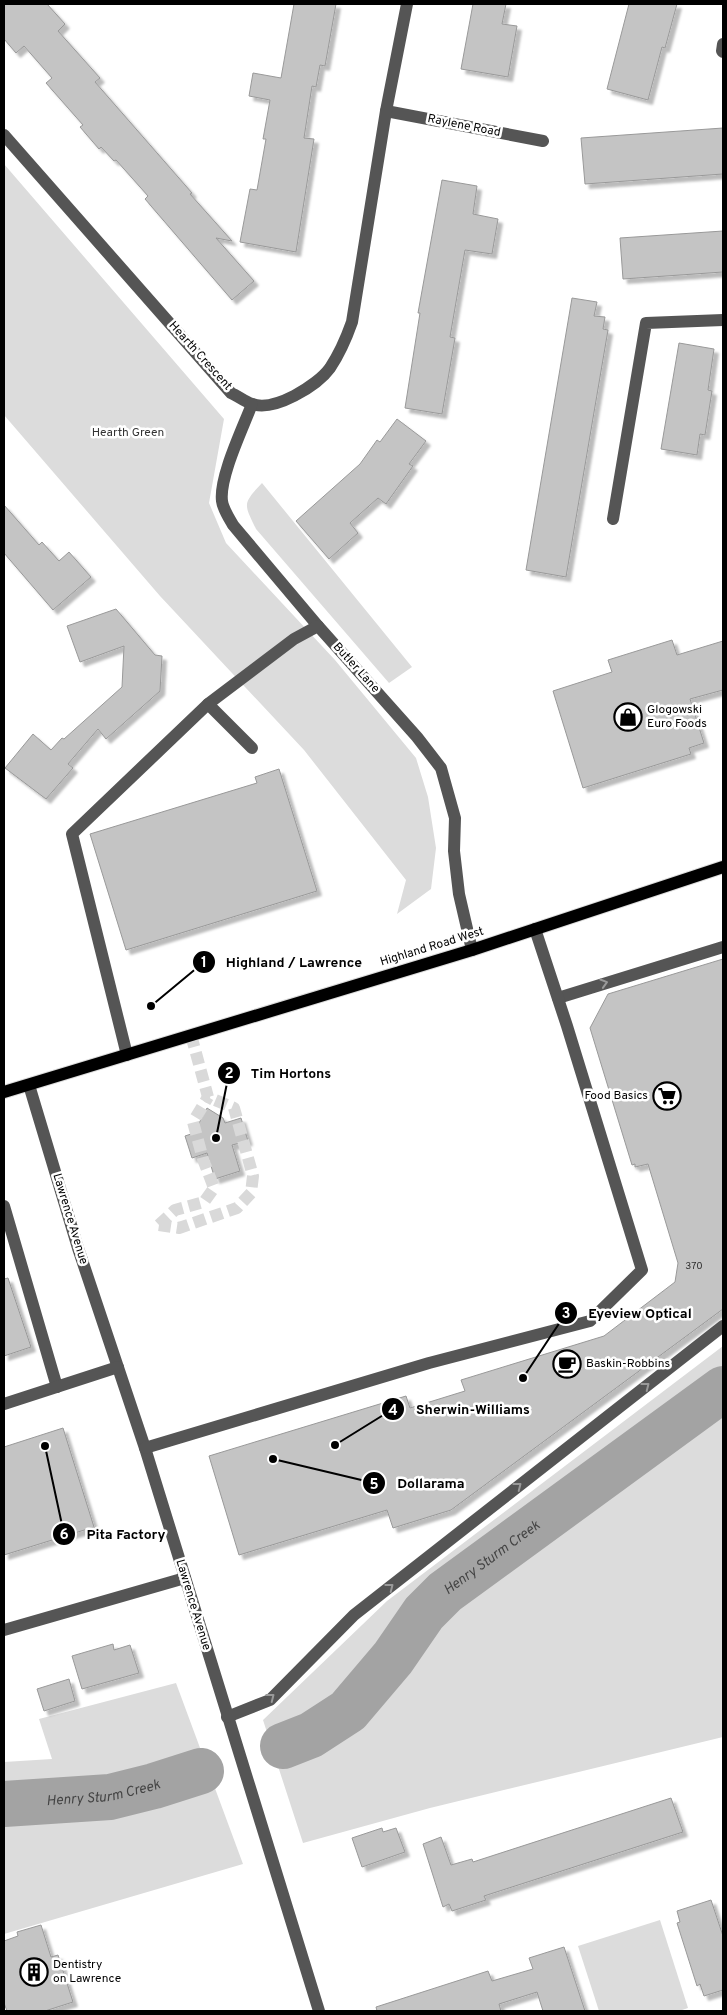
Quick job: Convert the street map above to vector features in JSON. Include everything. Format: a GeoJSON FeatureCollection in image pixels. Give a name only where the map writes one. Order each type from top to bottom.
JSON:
{"type":"FeatureCollection","features":[{"type":"Feature","properties":{"kind":"main road","name":"Highland Road West"},"geometry":{"type":"LineString","coordinates":[[4,1092],[472,950],[723,867]]}},
{"type":"Feature","properties":{"kind":"street"},"geometry":{"type":"LineString","coordinates":[[252,404],[266,406],[289,398],[310,386],[328,370],[344,345],[352,322],[386,112],[407,4]]}},
{"type":"Feature","properties":{"kind":"street"},"geometry":{"type":"LineString","coordinates":[[723,44],[723,52]]}},
{"type":"Feature","properties":{"kind":"street","name":"Raylene Road"},"geometry":{"type":"LineString","coordinates":[[386,112],[542,141]]}},
{"type":"Feature","properties":{"kind":"street","name":"Hearth Crescent"},"geometry":{"type":"LineString","coordinates":[[4,135],[231,393],[252,404]]}},
{"type":"Feature","properties":{"kind":"street"},"geometry":{"type":"LineString","coordinates":[[613,519],[646,323],[723,320]]}},
{"type":"Feature","properties":{"kind":"street","name":"Butler Lane"},"geometry":{"type":"LineString","coordinates":[[252,404],[224,479],[222,500],[233,526],[318,626],[417,737],[441,768],[455,818],[454,851],[459,894],[472,950]]}},
{"type":"Feature","properties":{"kind":"street"},"geometry":{"type":"LineString","coordinates":[[127,1055],[72,834],[208,704],[294,639],[318,626]]}},
{"type":"Feature","properties":{"kind":"street"},"geometry":{"type":"LineString","coordinates":[[208,704],[252,748]]}},
{"type":"Feature","properties":{"kind":"street"},"geometry":{"type":"LineString","coordinates":[[145,1448],[429,1363],[590,1321],[642,1270],[535,929]]}},
{"type":"Feature","properties":{"kind":"street"},"geometry":{"type":"LineString","coordinates":[[558,998],[723,948]]}},
{"type":"Feature","properties":{"kind":"street","name":"Lawrence Avenue"},"geometry":{"type":"LineString","coordinates":[[29,1085],[78,1248],[145,1448],[319,2011]]}},
{"type":"Feature","properties":{"kind":"street"},"geometry":{"type":"LineString","coordinates":[[4,1206],[57,1387]]}},
{"type":"Feature","properties":{"kind":"street"},"geometry":{"type":"LineString","coordinates":[[227,1717],[270,1700],[354,1615],[723,1326]]}},
{"type":"Feature","properties":{"kind":"street"},"geometry":{"type":"LineString","coordinates":[[4,1404],[118,1367]]}},
{"type":"Feature","properties":{"kind":"street"},"geometry":{"type":"LineString","coordinates":[[4,1630],[185,1578]]}},
{"type":"Feature","properties":{"kind":"green space","name":"Hearth Green"},"geometry":{"type":"Polygon","coordinates":[[[4,164],[224,419],[209,503],[226,543],[335,660],[416,758],[428,797],[436,848],[431,889],[397,914],[406,880],[304,750],[160,596],[4,415],[4,164]]]}},
{"type":"Feature","properties":{"kind":"green space"},"geometry":{"type":"Polygon","coordinates":[[[262,483],[412,667],[389,683],[256,529],[247,509],[247,504],[248,500],[262,483]]]}},
{"type":"Feature","properties":{"kind":"green space"},"geometry":{"type":"Polygon","coordinates":[[[723,1346],[723,1737],[430,1808],[303,1843],[263,1720],[387,1601],[723,1346]]]}},
{"type":"Feature","properties":{"kind":"green space"},"geometry":{"type":"Polygon","coordinates":[[[176,1683],[243,1864],[4,1934],[4,1762],[52,1759],[39,1719],[176,1683]]]}},
{"type":"Feature","properties":{"kind":"green space"},"geometry":{"type":"Polygon","coordinates":[[[660,1920],[688,2008],[679,2011],[599,2011],[578,1946],[660,1920]]]}},
{"type":"Feature","properties":{"kind":"building"},"geometry":{"type":"Polygon","coordinates":[[[4,4],[47,4],[65,24],[58,31],[100,78],[95,82],[232,241],[216,238],[254,281],[232,300],[145,199],[148,196],[116,160],[114,161],[101,147],[99,149],[80,127],[83,125],[46,83],[52,78],[24,46],[16,53],[4,39],[4,4]]]}},
{"type":"Feature","properties":{"kind":"building"},"geometry":{"type":"Polygon","coordinates":[[[294,4],[336,4],[325,66],[320,65],[316,87],[312,86],[304,138],[314,139],[296,252],[240,242],[250,189],[257,190],[266,139],[263,139],[270,100],[249,96],[253,73],[281,78],[294,4]]]}},
{"type":"Feature","properties":{"kind":"building"},"geometry":{"type":"Polygon","coordinates":[[[473,4],[506,4],[502,24],[517,26],[508,77],[461,69],[473,4]]]}},
{"type":"Feature","properties":{"kind":"building"},"geometry":{"type":"Polygon","coordinates":[[[629,4],[677,4],[665,48],[662,47],[648,100],[607,89],[629,4]]]}},
{"type":"Feature","properties":{"kind":"building"},"geometry":{"type":"Polygon","coordinates":[[[723,128],[723,174],[585,184],[581,138],[723,128]]]}},
{"type":"Feature","properties":{"kind":"building"},"geometry":{"type":"Polygon","coordinates":[[[442,180],[477,186],[473,214],[498,219],[492,254],[465,250],[450,337],[455,338],[442,414],[405,408],[420,313],[418,313],[442,180]]]}},
{"type":"Feature","properties":{"kind":"building"},"geometry":{"type":"Polygon","coordinates":[[[723,231],[723,272],[623,279],[620,238],[723,231]]]}},
{"type":"Feature","properties":{"kind":"building"},"geometry":{"type":"Polygon","coordinates":[[[572,298],[597,302],[594,316],[605,317],[603,329],[608,330],[566,577],[526,570],[572,298]]]}},
{"type":"Feature","properties":{"kind":"building"},"geometry":{"type":"Polygon","coordinates":[[[679,343],[714,349],[708,390],[712,391],[705,435],[700,434],[697,455],[661,449],[679,343]]]}},
{"type":"Feature","properties":{"kind":"building"},"geometry":{"type":"Polygon","coordinates":[[[397,419],[426,441],[409,464],[413,466],[386,504],[378,498],[350,523],[358,533],[329,559],[296,521],[360,464],[377,440],[380,442],[397,419]]]}},
{"type":"Feature","properties":{"kind":"building"},"geometry":{"type":"Polygon","coordinates":[[[4,505],[39,545],[42,542],[59,561],[69,552],[91,577],[53,610],[4,553],[4,505]]]}},
{"type":"Feature","properties":{"kind":"building"},"geometry":{"type":"Polygon","coordinates":[[[116,609],[155,655],[162,656],[160,691],[106,739],[98,729],[68,764],[73,768],[46,799],[5,768],[33,734],[51,750],[62,738],[64,739],[122,687],[124,646],[80,662],[67,626],[116,609]]]}},
{"type":"Feature","properties":{"kind":"building","name":"Glogowski Euro Foods"},"geometry":{"type":"Polygon","coordinates":[[[672,640],[677,655],[723,641],[723,690],[690,699],[704,743],[689,748],[691,754],[583,788],[553,691],[612,672],[608,660],[672,640]]]}},
{"type":"Feature","properties":{"kind":"building"},"geometry":{"type":"Polygon","coordinates":[[[279,769],[317,891],[126,950],[90,834],[257,783],[255,777],[279,769]]]}},
{"type":"Feature","properties":{"kind":"building"},"geometry":{"type":"Polygon","coordinates":[[[723,959],[723,1309],[451,1510],[393,1528],[387,1510],[239,1555],[209,1456],[406,1396],[410,1408],[465,1391],[461,1380],[604,1336],[675,1282],[678,1263],[648,1164],[635,1167],[635,1164],[632,1165],[590,1028],[608,994],[723,959]]]}},
{"type":"Feature","properties":{"kind":"building"},"geometry":{"type":"Polygon","coordinates":[[[207,1108],[223,1118],[225,1123],[241,1118],[248,1141],[232,1145],[240,1171],[215,1179],[207,1153],[192,1158],[185,1136],[200,1131],[198,1125],[207,1108]]]}},
{"type":"Feature","properties":{"kind":"building"},"geometry":{"type":"Polygon","coordinates":[[[8,1278],[31,1347],[4,1356],[4,1279],[8,1278]]]}},
{"type":"Feature","properties":{"kind":"building"},"geometry":{"type":"Polygon","coordinates":[[[63,1428],[94,1527],[4,1555],[4,1447],[63,1428]]]}},
{"type":"Feature","properties":{"kind":"building"},"geometry":{"type":"Polygon","coordinates":[[[113,1644],[114,1650],[130,1645],[139,1673],[82,1689],[72,1656],[113,1644]]]}},
{"type":"Feature","properties":{"kind":"building"},"geometry":{"type":"Polygon","coordinates":[[[69,1679],[75,1701],[44,1711],[37,1689],[69,1679]]]}},
{"type":"Feature","properties":{"kind":"building"},"geometry":{"type":"Polygon","coordinates":[[[671,1798],[683,1832],[484,1896],[486,1900],[452,1911],[449,1904],[443,1907],[423,1844],[441,1837],[451,1865],[472,1859],[473,1862],[671,1798]]]}},
{"type":"Feature","properties":{"kind":"building"},"geometry":{"type":"Polygon","coordinates":[[[382,1828],[383,1832],[396,1828],[405,1852],[362,1867],[352,1838],[382,1828]]]}},
{"type":"Feature","properties":{"kind":"building"},"geometry":{"type":"Polygon","coordinates":[[[711,1900],[723,1936],[723,1990],[704,1996],[700,1984],[697,1986],[677,1923],[680,1922],[677,1911],[711,1900]]]}},
{"type":"Feature","properties":{"kind":"building","name":"Dentistry on Lawrence"},"geometry":{"type":"Polygon","coordinates":[[[41,1925],[51,1957],[58,1955],[73,2002],[45,2011],[7,2011],[4,2003],[4,1941],[18,1936],[17,1932],[41,1925]]]}},
{"type":"Feature","properties":{"kind":"building"},"geometry":{"type":"Polygon","coordinates":[[[564,1947],[585,2011],[543,2011],[537,1992],[499,2004],[501,2011],[377,2011],[376,2007],[488,1971],[492,1981],[533,1969],[529,1958],[564,1947]]]}},
{"type":"Feature","properties":{"kind":"waterway","name":"Henry Sturm Creek"},"geometry":{"type":"LineString","coordinates":[[283,1746],[311,1735],[348,1711],[393,1658],[424,1613],[445,1592],[723,1389]]}},
{"type":"Feature","properties":{"kind":"waterway","name":"Henry Sturm Creek"},"geometry":{"type":"LineString","coordinates":[[4,1804],[110,1797],[154,1786],[201,1771]]}},
{"type":"Feature","properties":{"kind":"tunnel"},"geometry":{"type":"LineString","coordinates":[[159,1225],[179,1228],[237,1208],[251,1193],[253,1176],[234,1108],[208,1097],[191,1035]]}},
{"type":"Feature","properties":{"kind":"tunnel"},"geometry":{"type":"LineString","coordinates":[[159,1225],[175,1210],[204,1202],[214,1188],[203,1159],[193,1122],[208,1097]]}},
{"type":"Feature","properties":{"kind":"place","name":"Glogowski Euro Foods"},"geometry":{"type":"Point","coordinates":[628,717]}},
{"type":"Feature","properties":{"kind":"place","name":"Highland / Lawrence"},"geometry":{"type":"Point","coordinates":[151,1006]}},
{"type":"Feature","properties":{"kind":"place","name":"Food Basics"},"geometry":{"type":"Point","coordinates":[667,1096]}},
{"type":"Feature","properties":{"kind":"place","name":"Tim Hortons"},"geometry":{"type":"Point","coordinates":[216,1138]}},
{"type":"Feature","properties":{"kind":"place","name":"Baskin-Robbins"},"geometry":{"type":"Point","coordinates":[567,1364]}},
{"type":"Feature","properties":{"kind":"place","name":"Eyeview Optical"},"geometry":{"type":"Point","coordinates":[523,1378]}},
{"type":"Feature","properties":{"kind":"place","name":"Sherwin-Williams"},"geometry":{"type":"Point","coordinates":[335,1445]}},
{"type":"Feature","properties":{"kind":"place","name":"Pita Factory"},"geometry":{"type":"Point","coordinates":[45,1446]}},
{"type":"Feature","properties":{"kind":"place","name":"Dollarama"},"geometry":{"type":"Point","coordinates":[273,1459]}},
{"type":"Feature","properties":{"kind":"place","name":"Dentistry on Lawrence"},"geometry":{"type":"Point","coordinates":[34,1972]}}]}
